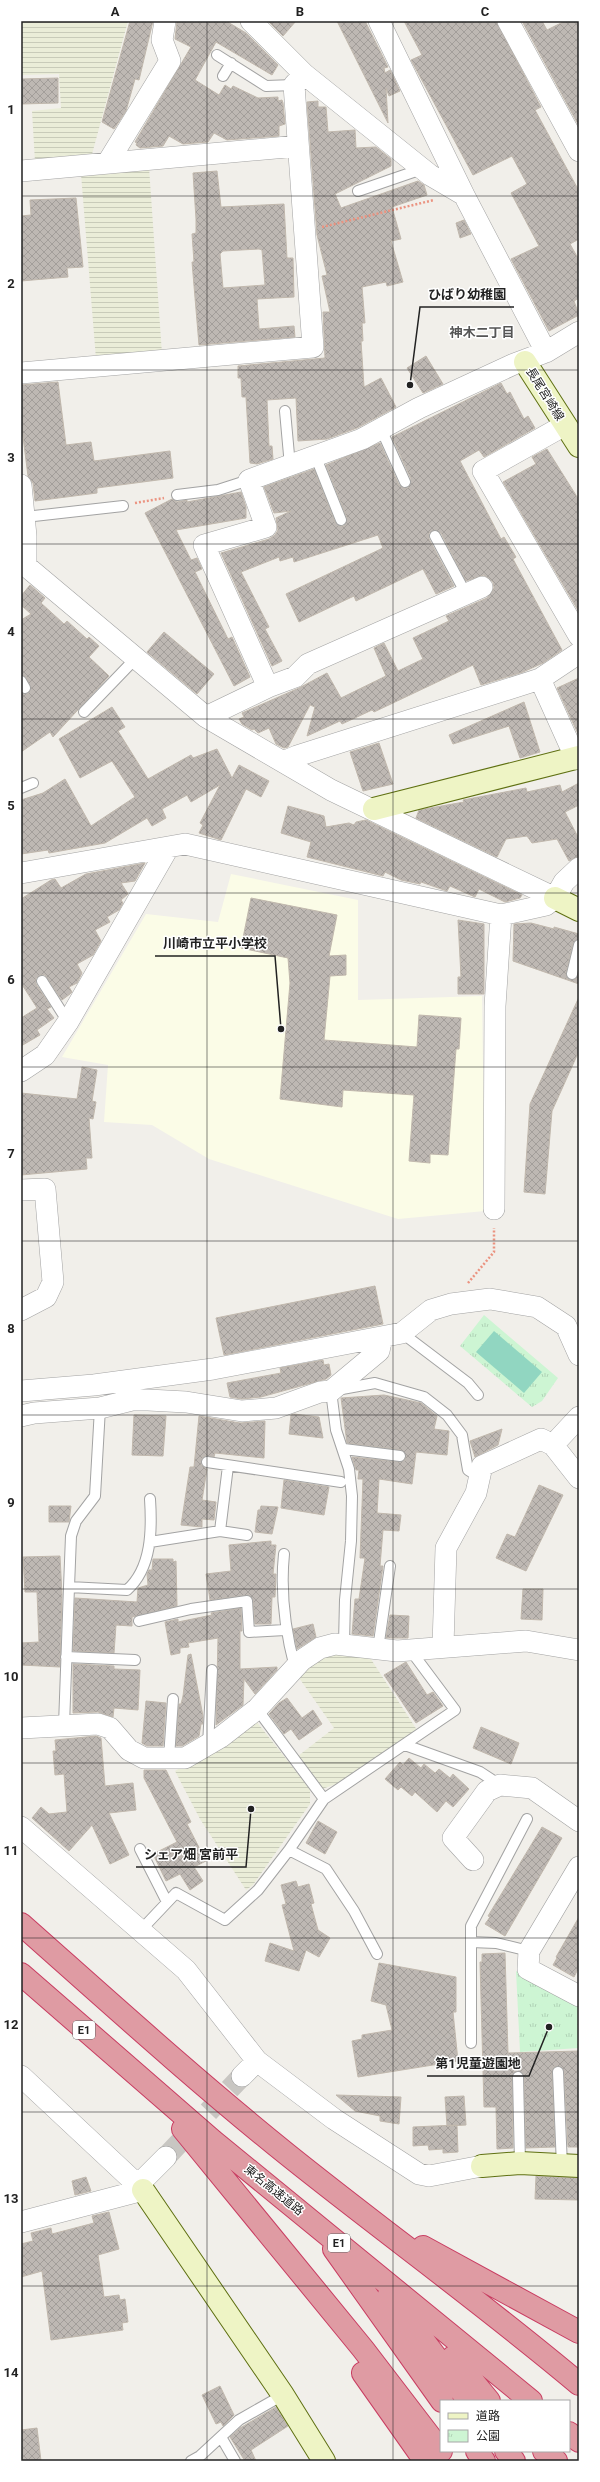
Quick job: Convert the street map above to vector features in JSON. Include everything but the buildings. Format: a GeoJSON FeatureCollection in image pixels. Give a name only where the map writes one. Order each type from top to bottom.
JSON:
{"type":"FeatureCollection","features":[{"type":"Feature","properties":{"kind":"highway"},"geometry":{"type":"LineString","coordinates":[[21,1924],[196,2079],[368,2217],[537,2348],[579,2384]]}},
{"type":"Feature","properties":{"kind":"highway","name":"東名高速道路"},"geometry":{"type":"LineString","coordinates":[[21,1974],[147,2085],[530,2400]]}},
{"type":"Feature","properties":{"kind":"highway"},"geometry":{"type":"LineString","coordinates":[[147,2085],[363,2349],[440,2450]]}},
{"type":"Feature","properties":{"kind":"highway"},"geometry":{"type":"LineString","coordinates":[[368,2217],[570,2326],[579,2335]]}},
{"type":"Feature","properties":{"kind":"highway"},"geometry":{"type":"LineString","coordinates":[[317,2225],[441,2400]]}},
{"type":"Feature","properties":{"kind":"highway"},"geometry":{"type":"LineString","coordinates":[[287,2256],[354,2358],[425,2461]]}},
{"type":"Feature","properties":{"kind":"highway"},"geometry":{"type":"LineString","coordinates":[[367,2266],[468,2400]]}},
{"type":"Feature","properties":{"kind":"highway"},"geometry":{"type":"LineString","coordinates":[[404,2296],[488,2400]]}},
{"type":"Feature","properties":{"kind":"highway"},"geometry":{"type":"LineString","coordinates":[[537,2348],[579,2376]]}},
{"type":"Feature","properties":{"kind":"highway"},"geometry":{"type":"LineString","coordinates":[[570,2434],[579,2441]]}},
{"type":"Feature","properties":{"kind":"highway"},"geometry":{"type":"LineString","coordinates":[[442,2452],[449,2461]]}},
{"type":"Feature","properties":{"kind":"highway"},"geometry":{"type":"LineString","coordinates":[[478,2452],[484,2461]]}},
{"type":"Feature","properties":{"kind":"highway"},"geometry":{"type":"LineString","coordinates":[[507,2452],[514,2461]]}},
{"type":"Feature","properties":{"kind":"highway"},"geometry":{"type":"LineString","coordinates":[[533,2452],[540,2461]]}},
{"type":"Feature","properties":{"kind":"highway"},"geometry":{"type":"LineString","coordinates":[[545,2452],[556,2461]]}},
{"type":"Feature","properties":{"kind":"street"},"geometry":{"type":"LineString","coordinates":[[108,162],[170,61],[162,40],[165,21]]}},
{"type":"Feature","properties":{"kind":"street"},"geometry":{"type":"LineString","coordinates":[[251,21],[299,80],[423,169],[462,193]]}},
{"type":"Feature","properties":{"kind":"street"},"geometry":{"type":"LineString","coordinates":[[379,21],[462,193],[546,352]]}},
{"type":"Feature","properties":{"kind":"street"},"geometry":{"type":"LineString","coordinates":[[508,21],[579,151]]}},
{"type":"Feature","properties":{"kind":"street"},"geometry":{"type":"LineString","coordinates":[[21,373],[313,347],[298,146],[299,80]]}},
{"type":"Feature","properties":{"kind":"street"},"geometry":{"type":"LineString","coordinates":[[21,171],[298,146]]}},
{"type":"Feature","properties":{"kind":"street"},"geometry":{"type":"LineString","coordinates":[[268,687],[204,545],[266,527],[249,480],[362,439],[420,408],[514,364],[525,362],[546,352],[579,332]]}},
{"type":"Feature","properties":{"kind":"street","name":"長尾宮崎線"},"geometry":{"type":"LineString","coordinates":[[525,362],[579,446]]}},
{"type":"Feature","properties":{"kind":"street"},"geometry":{"type":"LineString","coordinates":[[565,426],[483,471],[579,636]]}},
{"type":"Feature","properties":{"kind":"street"},"geometry":{"type":"LineString","coordinates":[[21,485],[25,517],[24,571],[136,658],[206,717],[330,790],[374,809],[579,910]]}},
{"type":"Feature","properties":{"kind":"street"},"geometry":{"type":"LineString","coordinates":[[206,717],[268,687],[295,677],[308,664],[474,591]]}},
{"type":"Feature","properties":{"kind":"street"},"geometry":{"type":"LineString","coordinates":[[283,762],[297,756],[540,679],[579,653]]}},
{"type":"Feature","properties":{"kind":"street"},"geometry":{"type":"LineString","coordinates":[[374,809],[577,758],[540,679]]}},
{"type":"Feature","properties":{"kind":"street"},"geometry":{"type":"LineString","coordinates":[[21,873],[184,844],[501,915],[536,909],[555,898],[564,882],[579,868]]}},
{"type":"Feature","properties":{"kind":"street"},"geometry":{"type":"LineString","coordinates":[[21,1071],[45,1055],[68,1022],[168,848]]}},
{"type":"Feature","properties":{"kind":"street"},"geometry":{"type":"LineString","coordinates":[[494,1209],[495,1006],[501,915]]}},
{"type":"Feature","properties":{"kind":"street"},"geometry":{"type":"LineString","coordinates":[[21,1190],[45,1190],[53,1282],[46,1297],[21,1310]]}},
{"type":"Feature","properties":{"kind":"street"},"geometry":{"type":"LineString","coordinates":[[21,1391],[94,1385],[213,1369],[382,1337],[402,1333],[431,1310],[450,1304],[490,1299],[537,1306],[566,1326],[579,1355]]}},
{"type":"Feature","properties":{"kind":"street"},"geometry":{"type":"LineString","coordinates":[[21,1416],[34,1413],[100,1408],[132,1400],[186,1402],[242,1411],[276,1408],[320,1392],[331,1391],[379,1351],[382,1337]]}},
{"type":"Feature","properties":{"kind":"street"},"geometry":{"type":"LineString","coordinates":[[553,1445],[579,1417]]}},
{"type":"Feature","properties":{"kind":"street"},"geometry":{"type":"LineString","coordinates":[[443,1646],[446,1548],[476,1493],[482,1466],[541,1439],[553,1445],[579,1478]]}},
{"type":"Feature","properties":{"kind":"street"},"geometry":{"type":"LineString","coordinates":[[21,1728],[98,1724],[110,1728],[129,1750],[144,1758],[185,1758],[208,1746],[257,1709],[295,1668],[320,1648],[344,1643],[378,1648],[411,1650],[443,1646],[526,1641],[579,1650]]}},
{"type":"Feature","properties":{"kind":"street"},"geometry":{"type":"LineString","coordinates":[[473,1860],[452,1838],[487,1791],[500,1785],[532,1788],[579,1821]]}},
{"type":"Feature","properties":{"kind":"street"},"geometry":{"type":"LineString","coordinates":[[21,1827],[186,1970],[258,2061],[334,2119],[419,2174],[429,2176],[482,2166],[520,2163],[570,2166]]}},
{"type":"Feature","properties":{"kind":"street"},"geometry":{"type":"LineString","coordinates":[[579,1867],[529,1951],[528,1969],[579,1996]]}},
{"type":"Feature","properties":{"kind":"street"},"geometry":{"type":"LineString","coordinates":[[242,2076],[258,2061]]}},
{"type":"Feature","properties":{"kind":"street"},"geometry":{"type":"LineString","coordinates":[[21,2076],[141,2187],[283,2395],[324,2461]]}},
{"type":"Feature","properties":{"kind":"street"},"geometry":{"type":"LineString","coordinates":[[21,2222],[141,2187],[166,2157]]}},
{"type":"Feature","properties":{"kind":"lane"},"geometry":{"type":"LineString","coordinates":[[216,54],[266,86],[299,80]]}},
{"type":"Feature","properties":{"kind":"lane"},"geometry":{"type":"LineString","coordinates":[[223,76],[231,64]]}},
{"type":"Feature","properties":{"kind":"lane"},"geometry":{"type":"LineString","coordinates":[[358,191],[423,169]]}},
{"type":"Feature","properties":{"kind":"lane"},"geometry":{"type":"LineString","coordinates":[[285,411],[290,466]]}},
{"type":"Feature","properties":{"kind":"lane"},"geometry":{"type":"LineString","coordinates":[[381,429],[405,482]]}},
{"type":"Feature","properties":{"kind":"lane"},"geometry":{"type":"LineString","coordinates":[[315,455],[341,520]]}},
{"type":"Feature","properties":{"kind":"lane"},"geometry":{"type":"LineString","coordinates":[[177,495],[218,490],[249,480]]}},
{"type":"Feature","properties":{"kind":"lane"},"geometry":{"type":"LineString","coordinates":[[25,517],[123,506]]}},
{"type":"Feature","properties":{"kind":"lane"},"geometry":{"type":"LineString","coordinates":[[434,536],[474,591]]}},
{"type":"Feature","properties":{"kind":"lane"},"geometry":{"type":"LineString","coordinates":[[84,712],[136,658]]}},
{"type":"Feature","properties":{"kind":"lane"},"geometry":{"type":"LineString","coordinates":[[21,788],[33,783]]}},
{"type":"Feature","properties":{"kind":"lane"},"geometry":{"type":"LineString","coordinates":[[572,974],[579,945]]}},
{"type":"Feature","properties":{"kind":"lane"},"geometry":{"type":"LineString","coordinates":[[42,981],[68,1022]]}},
{"type":"Feature","properties":{"kind":"lane"},"geometry":{"type":"LineString","coordinates":[[402,1333],[468,1383],[478,1395]]}},
{"type":"Feature","properties":{"kind":"lane"},"geometry":{"type":"LineString","coordinates":[[344,1643],[345,1600],[352,1541],[352,1504],[349,1468],[344,1449],[340,1444],[336,1430],[331,1391],[375,1383],[424,1397],[447,1415],[462,1435],[468,1470],[479,1476]]}},
{"type":"Feature","properties":{"kind":"lane"},"geometry":{"type":"LineString","coordinates":[[64,1725],[71,1536],[76,1522],[95,1496],[100,1408]]}},
{"type":"Feature","properties":{"kind":"lane"},"geometry":{"type":"LineString","coordinates":[[344,1449],[400,1456]]}},
{"type":"Feature","properties":{"kind":"lane"},"geometry":{"type":"LineString","coordinates":[[207,1462],[341,1482]]}},
{"type":"Feature","properties":{"kind":"lane"},"geometry":{"type":"LineString","coordinates":[[220,1531],[228,1466]]}},
{"type":"Feature","properties":{"kind":"lane"},"geometry":{"type":"LineString","coordinates":[[69,1587],[127,1590],[132,1586],[144,1563],[150,1542],[150,1499]]}},
{"type":"Feature","properties":{"kind":"lane"},"geometry":{"type":"LineString","coordinates":[[150,1542],[220,1531],[247,1535]]}},
{"type":"Feature","properties":{"kind":"lane"},"geometry":{"type":"LineString","coordinates":[[284,1554],[281,1581],[285,1630],[295,1668]]}},
{"type":"Feature","properties":{"kind":"lane"},"geometry":{"type":"LineString","coordinates":[[378,1648],[390,1566]]}},
{"type":"Feature","properties":{"kind":"lane"},"geometry":{"type":"LineString","coordinates":[[139,1621],[191,1609],[247,1601],[250,1632],[285,1630]]}},
{"type":"Feature","properties":{"kind":"lane"},"geometry":{"type":"LineString","coordinates":[[141,1930],[176,1893],[225,1920],[258,1890],[289,1850],[324,1799],[455,1710],[411,1650]]}},
{"type":"Feature","properties":{"kind":"lane"},"geometry":{"type":"LineString","coordinates":[[66,1657],[135,1660]]}},
{"type":"Feature","properties":{"kind":"lane"},"geometry":{"type":"LineString","coordinates":[[208,1746],[212,1670]]}},
{"type":"Feature","properties":{"kind":"lane"},"geometry":{"type":"LineString","coordinates":[[169,1758],[173,1699]]}},
{"type":"Feature","properties":{"kind":"lane"},"geometry":{"type":"LineString","coordinates":[[257,1709],[324,1799]]}},
{"type":"Feature","properties":{"kind":"lane"},"geometry":{"type":"LineString","coordinates":[[405,1745],[480,1772],[500,1785]]}},
{"type":"Feature","properties":{"kind":"lane"},"geometry":{"type":"LineString","coordinates":[[471,2043],[471,1926],[527,1819]]}},
{"type":"Feature","properties":{"kind":"lane"},"geometry":{"type":"LineString","coordinates":[[140,1849],[167,1902]]}},
{"type":"Feature","properties":{"kind":"lane"},"geometry":{"type":"LineString","coordinates":[[289,1850],[326,1868],[354,1911],[377,1954]]}},
{"type":"Feature","properties":{"kind":"lane"},"geometry":{"type":"LineString","coordinates":[[471,1942],[496,1943],[529,1951]]}},
{"type":"Feature","properties":{"kind":"lane"},"geometry":{"type":"LineString","coordinates":[[558,2072],[570,2166]]}},
{"type":"Feature","properties":{"kind":"lane"},"geometry":{"type":"LineString","coordinates":[[518,2077],[520,2163]]}},
{"type":"Feature","properties":{"kind":"lane"},"geometry":{"type":"LineString","coordinates":[[191,2461],[221,2437],[239,2420],[283,2395]]}},
{"type":"Feature","properties":{"kind":"lane"},"geometry":{"type":"LineString","coordinates":[[221,2437],[235,2461]]}},
{"type":"Feature","properties":{"kind":"path"},"geometry":{"type":"LineString","coordinates":[[304,232],[462,193]]}},
{"type":"Feature","properties":{"kind":"path"},"geometry":{"type":"LineString","coordinates":[[123,506],[177,495]]}},
{"type":"Feature","properties":{"kind":"path"},"geometry":{"type":"LineString","coordinates":[[450,1304],[494,1252],[494,1209]]}},
{"type":"Feature","properties":{"kind":"shaded area"},"geometry":{"type":"Polygon","coordinates":[[[21,21],[128,21],[91,158],[35,162],[32,111],[61,108],[59,74],[21,75],[21,21]]]}},
{"type":"Feature","properties":{"kind":"shaded area"},"geometry":{"type":"Polygon","coordinates":[[[149,167],[162,354],[96,359],[81,174],[149,167]]]}},
{"type":"Feature","properties":{"kind":"shaded area"},"geometry":{"type":"Polygon","coordinates":[[[231,874],[358,900],[358,1000],[482,996],[485,1211],[398,1219],[209,1159],[152,1125],[104,1122],[108,1065],[62,1057],[146,914],[218,922],[231,874]]]}},
{"type":"Feature","properties":{"kind":"shaded area"},"geometry":{"type":"Polygon","coordinates":[[[365,1650],[417,1730],[336,1784],[322,1789],[298,1756],[334,1728],[297,1675],[327,1652],[365,1650]]]}},
{"type":"Feature","properties":{"kind":"shaded area"},"geometry":{"type":"Polygon","coordinates":[[[256,1721],[310,1789],[310,1804],[253,1885],[246,1890],[200,1819],[175,1771],[256,1721]]]}},
{"type":"Feature","properties":{"kind":"green space"},"geometry":{"type":"Polygon","coordinates":[[[484,1315],[558,1378],[542,1401],[532,1407],[460,1346],[484,1315]]]}},
{"type":"Feature","properties":{"kind":"green space"},"geometry":{"type":"Polygon","coordinates":[[[494,1331],[542,1372],[524,1393],[476,1352],[494,1331]]]}},
{"type":"Feature","properties":{"kind":"green space"},"geometry":{"type":"Polygon","coordinates":[[[516,1971],[579,2005],[579,2048],[520,2052],[516,1971]]]}},
{"type":"Feature","properties":{"kind":"tunnel"},"geometry":{"type":"LineString","coordinates":[[166,2157],[242,2076]]}},
{"type":"Feature","properties":{"kind":"place","name":"ひばり幼稚園"},"geometry":{"type":"Point","coordinates":[410,385]}},
{"type":"Feature","properties":{"kind":"place","name":"川崎市立平小学校"},"geometry":{"type":"Point","coordinates":[281,1029]}},
{"type":"Feature","properties":{"kind":"place","name":"シェア畑 宮前平"},"geometry":{"type":"Point","coordinates":[251,1809]}},
{"type":"Feature","properties":{"kind":"place","name":"第1児童遊園地"},"geometry":{"type":"Point","coordinates":[549,2027]}},
{"type":"Feature","properties":{"kind":"district","name":"神木二丁目"},"geometry":{"type":"Point","coordinates":[482,332]}}]}
